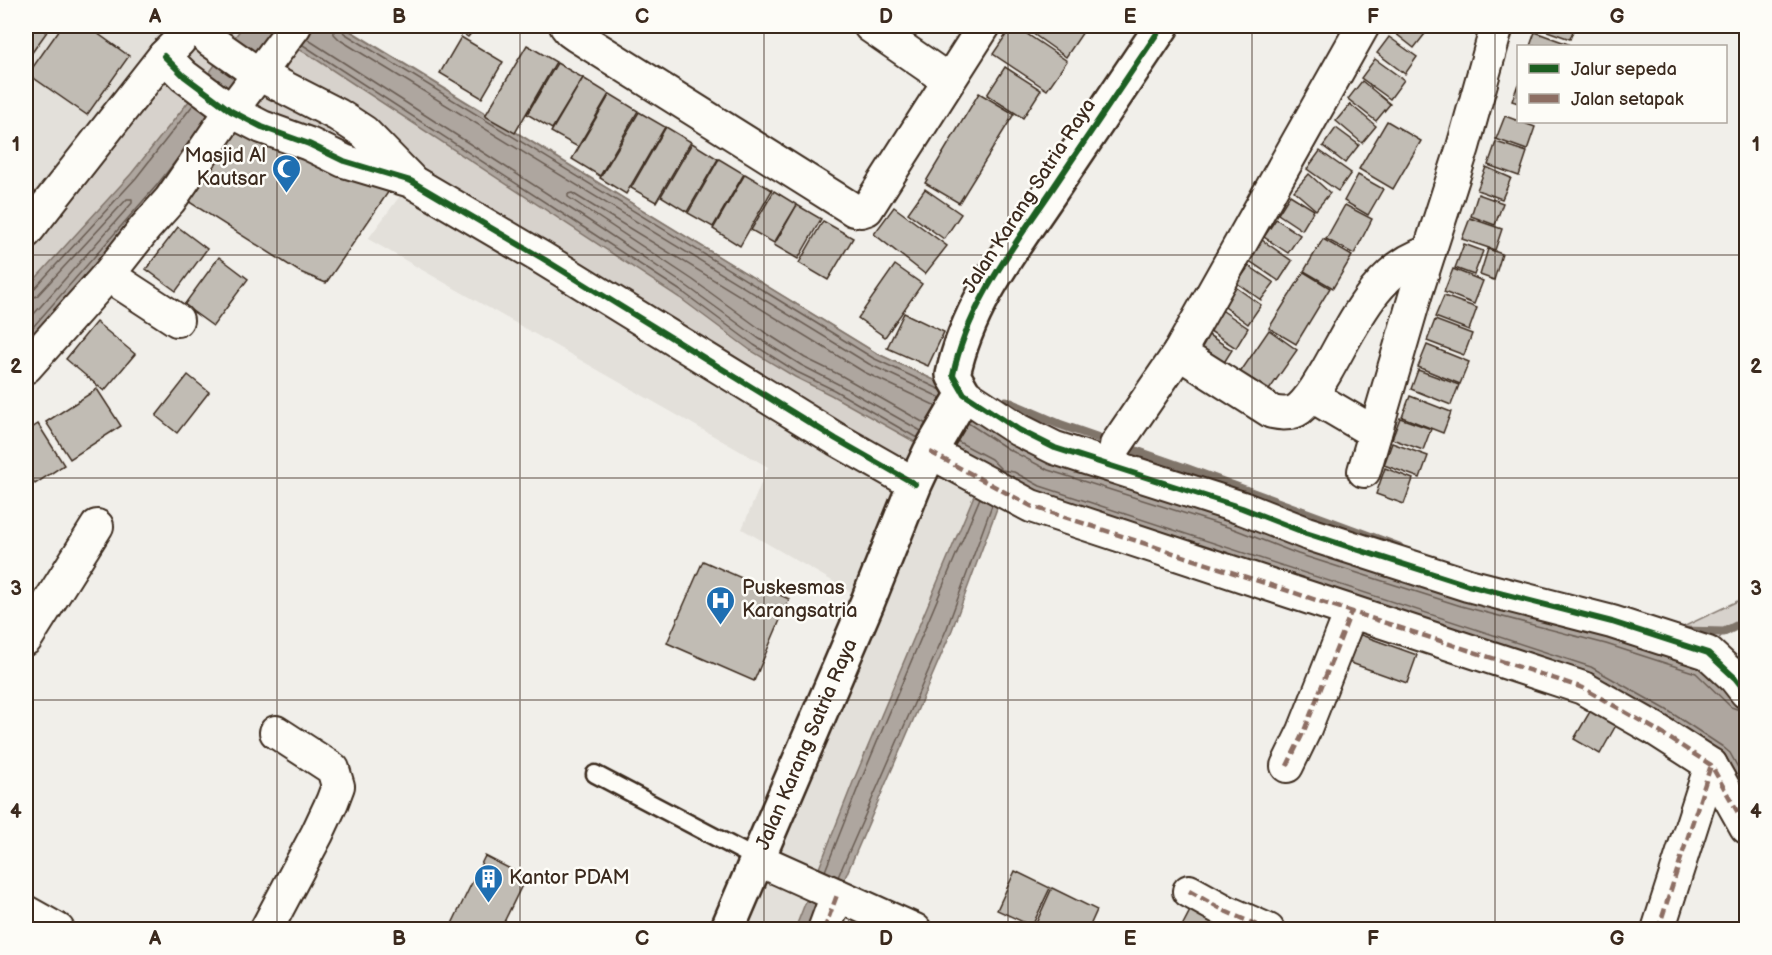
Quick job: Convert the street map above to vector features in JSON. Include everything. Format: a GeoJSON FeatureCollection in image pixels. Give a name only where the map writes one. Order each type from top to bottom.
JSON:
{"type":"FeatureCollection","features":[{"type":"Feature","properties":{"kind":"street"},"geometry":{"type":"LineString","coordinates":[[566,26],[570,32],[854,210],[861,212],[867,209],[984,26]]}},
{"type":"Feature","properties":{"kind":"street"},"geometry":{"type":"LineString","coordinates":[[870,26],[948,80]]}},
{"type":"Feature","properties":{"kind":"street","name":"Jalan Karang Satria Raya"},"geometry":{"type":"LineString","coordinates":[[727,930],[868,601],[915,484],[930,452],[964,394],[953,375],[958,350],[976,307],[1162,26]]}},
{"type":"Feature","properties":{"kind":"street"},"geometry":{"type":"LineString","coordinates":[[1116,445],[1179,352],[1363,26]]}},
{"type":"Feature","properties":{"kind":"street"},"geometry":{"type":"LineString","coordinates":[[1364,471],[1463,147],[1497,26]]}},
{"type":"Feature","properties":{"kind":"street"},"geometry":{"type":"LineString","coordinates":[[26,232],[174,66],[200,31],[252,69],[338,115],[364,132],[411,181]]}},
{"type":"Feature","properties":{"kind":"street"},"geometry":{"type":"LineString","coordinates":[[26,367],[108,275],[170,200],[252,69],[288,35]]}},
{"type":"Feature","properties":{"kind":"street"},"geometry":{"type":"LineString","coordinates":[[174,66],[226,108],[262,127],[309,144],[344,161],[411,181],[542,258],[836,439],[915,484]]}},
{"type":"Feature","properties":{"kind":"street"},"geometry":{"type":"LineString","coordinates":[[1179,352],[1272,412],[1284,415],[1297,411],[1311,396],[1370,296],[1391,273],[1404,263],[1414,256],[1430,252]]}},
{"type":"Feature","properties":{"kind":"street"},"geometry":{"type":"LineString","coordinates":[[108,275],[177,320]]}},
{"type":"Feature","properties":{"kind":"street"},"geometry":{"type":"LineString","coordinates":[[964,394],[1019,430],[1055,448],[1242,508],[1306,533],[1468,585],[1612,622],[1708,653],[1746,692]]}},
{"type":"Feature","properties":{"kind":"street"},"geometry":{"type":"LineString","coordinates":[[1311,396],[1375,433]]}},
{"type":"Feature","properties":{"kind":"street"},"geometry":{"type":"LineString","coordinates":[[930,452],[1031,506],[1582,688],[1655,729],[1711,765],[1746,827]]}},
{"type":"Feature","properties":{"kind":"street"},"geometry":{"type":"LineString","coordinates":[[26,639],[98,526]]}},
{"type":"Feature","properties":{"kind":"street"},"geometry":{"type":"LineString","coordinates":[[1287,766],[1304,731],[1351,612]]}},
{"type":"Feature","properties":{"kind":"street"},"geometry":{"type":"LineString","coordinates":[[266,930],[317,834],[338,786],[333,769],[276,732]]}},
{"type":"Feature","properties":{"kind":"street"},"geometry":{"type":"LineString","coordinates":[[1658,930],[1711,765]]}},
{"type":"Feature","properties":{"kind":"street"},"geometry":{"type":"LineString","coordinates":[[757,859],[915,930]]}},
{"type":"Feature","properties":{"kind":"street"},"geometry":{"type":"LineString","coordinates":[[1189,891],[1227,912],[1268,930]]}},
{"type":"Feature","properties":{"kind":"street"},"geometry":{"type":"LineString","coordinates":[[824,930],[837,895]]}},
{"type":"Feature","properties":{"kind":"lane"},"geometry":{"type":"LineString","coordinates":[[595,774],[757,859]]}},
{"type":"Feature","properties":{"kind":"shaded area"},"geometry":{"type":"Polygon","coordinates":[[[26,26],[194,26],[26,232],[26,26]]]}},
{"type":"Feature","properties":{"kind":"shaded area"},"geometry":{"type":"Polygon","coordinates":[[[194,26],[343,26],[876,353],[964,394],[1006,401],[1059,424],[1440,562],[1675,631],[1746,597],[1746,621],[1724,632],[1708,653],[1019,430],[915,484],[542,258],[231,111],[26,367],[26,232],[194,26]]]}},
{"type":"Feature","properties":{"kind":"shaded area"},"geometry":{"type":"Polygon","coordinates":[[[411,181],[991,484],[824,929],[727,929],[867,601],[742,529],[768,467],[368,239],[411,181]]]}},
{"type":"Feature","properties":{"kind":"water"},"geometry":{"type":"Polygon","coordinates":[[[243,26],[342,26],[876,353],[964,394],[1019,430],[1708,653],[1746,692],[1746,827],[1655,729],[1003,492],[952,630],[823,929],[795,929],[853,782],[981,479],[750,350],[680,298],[311,56],[277,37],[161,189],[26,344],[26,289],[131,174],[189,101],[243,26]]]}},
{"type":"Feature","properties":{"kind":"building"},"geometry":{"type":"Polygon","coordinates":[[[26,26],[51,26],[31,54],[26,49],[26,26]]]}},
{"type":"Feature","properties":{"kind":"building"},"geometry":{"type":"Polygon","coordinates":[[[62,26],[87,26],[129,56],[87,115],[28,74],[62,26]]]}},
{"type":"Feature","properties":{"kind":"building"},"geometry":{"type":"Polygon","coordinates":[[[452,26],[477,26],[468,37],[452,26]]]}},
{"type":"Feature","properties":{"kind":"building"},"geometry":{"type":"Polygon","coordinates":[[[1012,26],[1067,61],[1047,90],[993,54],[1012,26]]]}},
{"type":"Feature","properties":{"kind":"building"},"geometry":{"type":"Polygon","coordinates":[[[1022,26],[1075,26],[1083,32],[1066,57],[1022,26]]]}},
{"type":"Feature","properties":{"kind":"building"},"geometry":{"type":"Polygon","coordinates":[[[1392,26],[1421,26],[1428,30],[1414,48],[1390,29],[1392,26]]]}},
{"type":"Feature","properties":{"kind":"building"},"geometry":{"type":"Polygon","coordinates":[[[1533,26],[1575,26],[1570,39],[1533,26]]]}},
{"type":"Feature","properties":{"kind":"building"},"geometry":{"type":"Polygon","coordinates":[[[1535,32],[1568,44],[1568,45],[1530,45],[1535,32]]]}},
{"type":"Feature","properties":{"kind":"building"},"geometry":{"type":"Polygon","coordinates":[[[461,37],[503,62],[482,98],[440,73],[461,37]]]}},
{"type":"Feature","properties":{"kind":"building"},"geometry":{"type":"Polygon","coordinates":[[[1389,37],[1417,57],[1405,74],[1377,53],[1389,37]]]}},
{"type":"Feature","properties":{"kind":"building"},"geometry":{"type":"Polygon","coordinates":[[[527,45],[556,62],[515,133],[485,116],[527,45]]]}},
{"type":"Feature","properties":{"kind":"building"},"geometry":{"type":"Polygon","coordinates":[[[1375,59],[1404,80],[1390,99],[1361,78],[1375,59]]]}},
{"type":"Feature","properties":{"kind":"building"},"geometry":{"type":"Polygon","coordinates":[[[557,63],[583,78],[552,129],[527,114],[557,63]]]}},
{"type":"Feature","properties":{"kind":"building"},"geometry":{"type":"Polygon","coordinates":[[[1005,67],[1041,90],[1023,118],[987,95],[1005,67]]]}},
{"type":"Feature","properties":{"kind":"building"},"geometry":{"type":"Polygon","coordinates":[[[583,78],[609,94],[578,147],[551,132],[583,78]]]}},
{"type":"Feature","properties":{"kind":"building"},"geometry":{"type":"Polygon","coordinates":[[[1362,81],[1390,104],[1376,121],[1348,99],[1362,81]]]}},
{"type":"Feature","properties":{"kind":"building"},"geometry":{"type":"Polygon","coordinates":[[[1517,87],[1517,103],[1512,101],[1517,87]]]}},
{"type":"Feature","properties":{"kind":"building"},"geometry":{"type":"Polygon","coordinates":[[[979,93],[1014,114],[959,203],[925,183],[979,93]]]}},
{"type":"Feature","properties":{"kind":"building"},"geometry":{"type":"Polygon","coordinates":[[[610,94],[638,111],[600,176],[572,159],[610,94]]]}},
{"type":"Feature","properties":{"kind":"building"},"geometry":{"type":"Polygon","coordinates":[[[1350,104],[1376,126],[1362,143],[1336,121],[1350,104]]]}},
{"type":"Feature","properties":{"kind":"building","name":"Masjid Al Kautsar"},"geometry":{"type":"Polygon","coordinates":[[[231,111],[391,188],[326,283],[300,272],[183,198],[231,111]]]}},
{"type":"Feature","properties":{"kind":"building"},"geometry":{"type":"Polygon","coordinates":[[[639,112],[665,127],[626,194],[600,178],[639,112]]]}},
{"type":"Feature","properties":{"kind":"building"},"geometry":{"type":"Polygon","coordinates":[[[1505,116],[1517,120],[1517,123],[1535,127],[1527,150],[1496,139],[1505,116]]]}},
{"type":"Feature","properties":{"kind":"building"},"geometry":{"type":"Polygon","coordinates":[[[1387,121],[1421,141],[1393,189],[1359,169],[1387,121]]]}},
{"type":"Feature","properties":{"kind":"building"},"geometry":{"type":"Polygon","coordinates":[[[666,127],[691,142],[656,202],[631,188],[666,127]]]}},
{"type":"Feature","properties":{"kind":"building"},"geometry":{"type":"Polygon","coordinates":[[[1336,128],[1359,145],[1345,163],[1323,146],[1336,128]]]}},
{"type":"Feature","properties":{"kind":"building"},"geometry":{"type":"Polygon","coordinates":[[[1496,142],[1527,152],[1519,176],[1488,165],[1496,142]]]}},
{"type":"Feature","properties":{"kind":"building"},"geometry":{"type":"Polygon","coordinates":[[[692,143],[718,159],[687,212],[661,196],[692,143]]]}},
{"type":"Feature","properties":{"kind":"building"},"geometry":{"type":"Polygon","coordinates":[[[1320,151],[1351,173],[1338,191],[1307,169],[1320,151]]]}},
{"type":"Feature","properties":{"kind":"building"},"geometry":{"type":"Polygon","coordinates":[[[719,159],[744,174],[713,227],[688,213],[719,159]]]}},
{"type":"Feature","properties":{"kind":"building"},"geometry":{"type":"Polygon","coordinates":[[[1486,167],[1511,178],[1502,199],[1477,190],[1486,167]]]}},
{"type":"Feature","properties":{"kind":"building"},"geometry":{"type":"Polygon","coordinates":[[[745,174],[772,190],[740,246],[713,229],[745,174]]]}},
{"type":"Feature","properties":{"kind":"building"},"geometry":{"type":"Polygon","coordinates":[[[1309,174],[1330,193],[1316,210],[1294,191],[1309,174]]]}},
{"type":"Feature","properties":{"kind":"building"},"geometry":{"type":"Polygon","coordinates":[[[1358,175],[1383,189],[1368,215],[1344,201],[1358,175]]]}},
{"type":"Feature","properties":{"kind":"building"},"geometry":{"type":"Polygon","coordinates":[[[925,189],[961,214],[944,239],[908,213],[925,189]]]}},
{"type":"Feature","properties":{"kind":"building"},"geometry":{"type":"Polygon","coordinates":[[[774,191],[797,205],[774,243],[751,230],[774,191]]]}},
{"type":"Feature","properties":{"kind":"building"},"geometry":{"type":"Polygon","coordinates":[[[1478,194],[1503,203],[1495,225],[1471,216],[1478,194]]]}},
{"type":"Feature","properties":{"kind":"building"},"geometry":{"type":"Polygon","coordinates":[[[1290,195],[1314,210],[1302,230],[1278,214],[1290,195]]]}},
{"type":"Feature","properties":{"kind":"building"},"geometry":{"type":"Polygon","coordinates":[[[797,205],[821,219],[798,259],[774,245],[797,205]]]}},
{"type":"Feature","properties":{"kind":"building"},"geometry":{"type":"Polygon","coordinates":[[[1345,205],[1372,219],[1354,254],[1326,239],[1345,205]]]}},
{"type":"Feature","properties":{"kind":"building"},"geometry":{"type":"Polygon","coordinates":[[[894,207],[947,246],[925,274],[874,234],[894,207]]]}},
{"type":"Feature","properties":{"kind":"building"},"geometry":{"type":"Polygon","coordinates":[[[1470,218],[1502,229],[1495,250],[1462,239],[1470,218]]]}},
{"type":"Feature","properties":{"kind":"building"},"geometry":{"type":"Polygon","coordinates":[[[1276,219],[1300,235],[1288,253],[1264,237],[1276,219]]]}},
{"type":"Feature","properties":{"kind":"building"},"geometry":{"type":"Polygon","coordinates":[[[823,221],[853,238],[828,280],[799,263],[823,221]]]}},
{"type":"Feature","properties":{"kind":"building"},"geometry":{"type":"Polygon","coordinates":[[[178,227],[207,249],[176,291],[146,269],[178,227]]]}},
{"type":"Feature","properties":{"kind":"building"},"geometry":{"type":"Polygon","coordinates":[[[1323,239],[1352,256],[1333,288],[1304,271],[1323,239]]]}},
{"type":"Feature","properties":{"kind":"building"},"geometry":{"type":"Polygon","coordinates":[[[1262,240],[1292,261],[1279,281],[1248,260],[1262,240]]]}},
{"type":"Feature","properties":{"kind":"building"},"geometry":{"type":"Polygon","coordinates":[[[1464,244],[1483,251],[1474,275],[1455,268],[1464,244]]]}},
{"type":"Feature","properties":{"kind":"building"},"geometry":{"type":"Polygon","coordinates":[[[1488,249],[1502,254],[1494,280],[1480,275],[1488,249]]]}},
{"type":"Feature","properties":{"kind":"building"},"geometry":{"type":"Polygon","coordinates":[[[219,257],[248,279],[213,326],[184,305],[219,257]]]}},
{"type":"Feature","properties":{"kind":"building"},"geometry":{"type":"Polygon","coordinates":[[[895,265],[922,284],[885,337],[858,318],[895,265]]]}},
{"type":"Feature","properties":{"kind":"building"},"geometry":{"type":"Polygon","coordinates":[[[1249,266],[1274,283],[1261,300],[1237,283],[1249,266]]]}},
{"type":"Feature","properties":{"kind":"building"},"geometry":{"type":"Polygon","coordinates":[[[1453,269],[1483,281],[1474,304],[1444,292],[1453,269]]]}},
{"type":"Feature","properties":{"kind":"building"},"geometry":{"type":"Polygon","coordinates":[[[1304,272],[1330,288],[1296,344],[1269,328],[1304,272]]]}},
{"type":"Feature","properties":{"kind":"building"},"geometry":{"type":"Polygon","coordinates":[[[1234,286],[1261,305],[1248,324],[1221,304],[1234,286]]]}},
{"type":"Feature","properties":{"kind":"building"},"geometry":{"type":"Polygon","coordinates":[[[1444,296],[1477,308],[1469,330],[1435,317],[1444,296]]]}},
{"type":"Feature","properties":{"kind":"building"},"geometry":{"type":"Polygon","coordinates":[[[1220,309],[1248,328],[1236,348],[1207,329],[1220,309]]]}},
{"type":"Feature","properties":{"kind":"building"},"geometry":{"type":"Polygon","coordinates":[[[904,313],[944,332],[928,366],[887,348],[904,313]]]}},
{"type":"Feature","properties":{"kind":"building"},"geometry":{"type":"Polygon","coordinates":[[[1435,320],[1472,334],[1464,355],[1427,341],[1435,320]]]}},
{"type":"Feature","properties":{"kind":"building"},"geometry":{"type":"Polygon","coordinates":[[[96,322],[135,354],[104,391],[66,359],[96,322]]]}},
{"type":"Feature","properties":{"kind":"building"},"geometry":{"type":"Polygon","coordinates":[[[1269,330],[1297,350],[1267,393],[1239,374],[1269,330]]]}},
{"type":"Feature","properties":{"kind":"building"},"geometry":{"type":"Polygon","coordinates":[[[1204,332],[1232,350],[1218,372],[1190,354],[1204,332]]]}},
{"type":"Feature","properties":{"kind":"building"},"geometry":{"type":"Polygon","coordinates":[[[1427,345],[1469,362],[1460,384],[1418,367],[1427,345]]]}},
{"type":"Feature","properties":{"kind":"building"},"geometry":{"type":"Polygon","coordinates":[[[1418,370],[1459,385],[1451,405],[1411,389],[1418,370]]]}},
{"type":"Feature","properties":{"kind":"building"},"geometry":{"type":"Polygon","coordinates":[[[188,375],[209,392],[177,433],[156,416],[188,375]]]}},
{"type":"Feature","properties":{"kind":"building"},"geometry":{"type":"Polygon","coordinates":[[[97,389],[121,426],[70,459],[46,422],[97,389]]]}},
{"type":"Feature","properties":{"kind":"building"},"geometry":{"type":"Polygon","coordinates":[[[1410,396],[1451,412],[1443,433],[1402,417],[1410,396]]]}},
{"type":"Feature","properties":{"kind":"building"},"geometry":{"type":"Polygon","coordinates":[[[1400,418],[1431,429],[1423,450],[1392,439],[1400,418]]]}},
{"type":"Feature","properties":{"kind":"building"},"geometry":{"type":"Polygon","coordinates":[[[38,424],[64,465],[35,484],[26,469],[26,432],[38,424]]]}},
{"type":"Feature","properties":{"kind":"building"},"geometry":{"type":"Polygon","coordinates":[[[1392,443],[1428,456],[1420,478],[1384,465],[1392,443]]]}},
{"type":"Feature","properties":{"kind":"building"},"geometry":{"type":"Polygon","coordinates":[[[1385,468],[1413,479],[1404,504],[1376,494],[1385,468]]]}},
{"type":"Feature","properties":{"kind":"building"},"geometry":{"type":"Polygon","coordinates":[[[703,561],[789,599],[754,681],[667,643],[703,561]]]}},
{"type":"Feature","properties":{"kind":"building"},"geometry":{"type":"Polygon","coordinates":[[[1347,630],[1417,655],[1407,683],[1337,658],[1347,630]]]}},
{"type":"Feature","properties":{"kind":"building"},"geometry":{"type":"Polygon","coordinates":[[[1595,703],[1620,718],[1600,754],[1574,739],[1595,703]]]}},
{"type":"Feature","properties":{"kind":"building","name":"Kantor PDAM"},"geometry":{"type":"Polygon","coordinates":[[[485,856],[526,877],[500,930],[449,930],[485,856]]]}},
{"type":"Feature","properties":{"kind":"building"},"geometry":{"type":"Polygon","coordinates":[[[1015,871],[1050,888],[1032,926],[997,910],[1015,871]]]}},
{"type":"Feature","properties":{"kind":"building"},"geometry":{"type":"Polygon","coordinates":[[[1052,888],[1097,910],[1088,930],[1033,930],[1052,888]]]}},
{"type":"Feature","properties":{"kind":"building"},"geometry":{"type":"Polygon","coordinates":[[[1193,905],[1223,920],[1218,930],[1180,930],[1193,905]]]}},
{"type":"Feature","properties":{"kind":"building"},"geometry":{"type":"Polygon","coordinates":[[[547,921],[561,930],[542,930],[547,921]]]}},
{"type":"Feature","properties":{"kind":"waterway"},"geometry":{"type":"LineString","coordinates":[[1006,401],[1059,424],[1399,547]]}},
{"type":"Feature","properties":{"kind":"waterway"},"geometry":{"type":"LineString","coordinates":[[1682,631],[1724,632],[1746,621]]}},
{"type":"Feature","properties":{"kind":"marked path"},"geometry":{"type":"LineString","coordinates":[[930,452],[1031,506],[1583,688],[1655,729],[1711,765],[1746,827]]}},
{"type":"Feature","properties":{"kind":"marked path"},"geometry":{"type":"LineString","coordinates":[[1287,766],[1304,731],[1351,612]]}},
{"type":"Feature","properties":{"kind":"marked path"},"geometry":{"type":"LineString","coordinates":[[1658,930],[1711,765]]}},
{"type":"Feature","properties":{"kind":"marked path"},"geometry":{"type":"LineString","coordinates":[[1189,891],[1227,912],[1268,930]]}},
{"type":"Feature","properties":{"kind":"marked path"},"geometry":{"type":"LineString","coordinates":[[824,930],[837,895]]}},
{"type":"Feature","properties":{"kind":"cycle path"},"geometry":{"type":"LineString","coordinates":[[1162,26],[992,280],[969,326],[953,375],[964,394],[1019,430],[1055,448],[1242,508],[1306,533],[1468,585],[1612,622],[1708,653],[1735,678],[1746,692]]}},
{"type":"Feature","properties":{"kind":"cycle path"},"geometry":{"type":"LineString","coordinates":[[164,56],[184,76],[231,111],[262,127],[309,144],[344,161],[411,181],[542,258],[836,439],[915,484]]}},
{"type":"Feature","properties":{"kind":"place","name":"Masjid Al Kautsar"},"geometry":{"type":"Point","coordinates":[287,194]}},
{"type":"Feature","properties":{"kind":"place","name":"Puskesmas Karangsatria"},"geometry":{"type":"Point","coordinates":[721,626]}},
{"type":"Feature","properties":{"kind":"place","name":"Kantor PDAM"},"geometry":{"type":"Point","coordinates":[488,904]}}]}
